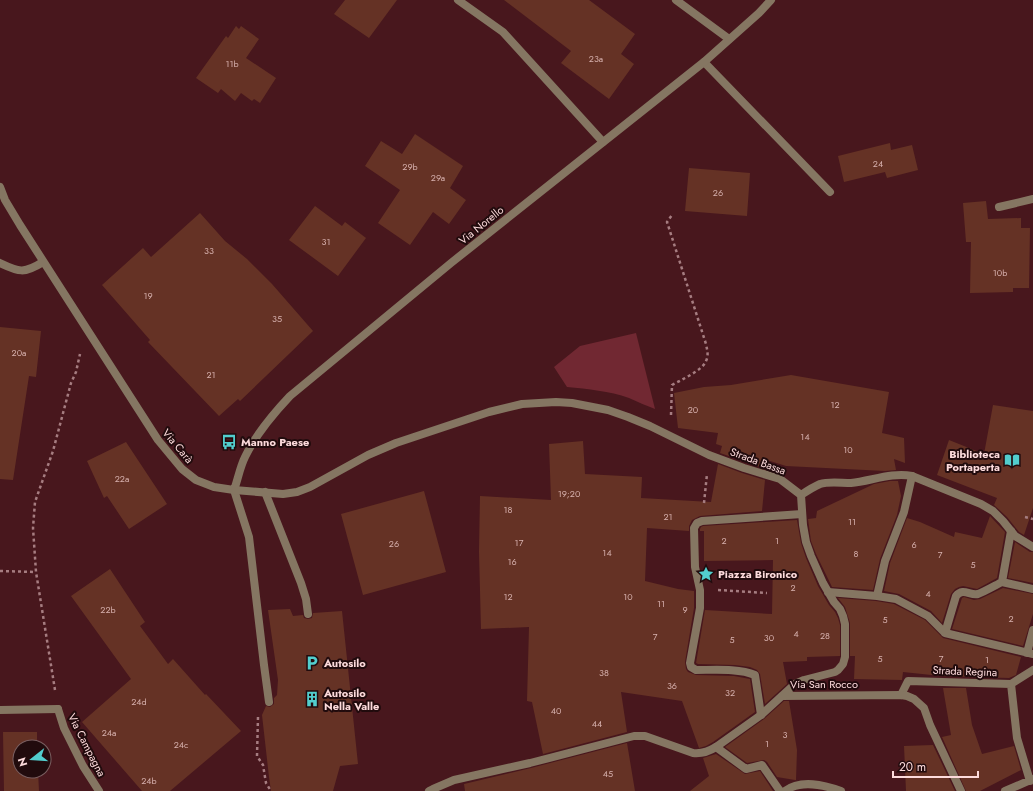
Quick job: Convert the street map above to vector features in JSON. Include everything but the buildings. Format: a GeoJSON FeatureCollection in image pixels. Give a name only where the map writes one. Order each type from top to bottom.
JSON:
{"type":"FeatureCollection","features":[{"type":"Feature","properties":{"kind":"street"},"geometry":{"type":"LineString","coordinates":[[458,0],[503,32],[603,142]]}},
{"type":"Feature","properties":{"kind":"street"},"geometry":{"type":"LineString","coordinates":[[676,0],[729,39]]}},
{"type":"Feature","properties":{"kind":"street","name":"Via Norello"},"geometry":{"type":"LineString","coordinates":[[234,490],[244,458],[250,447],[276,411],[290,396],[451,263],[704,62],[759,13],[771,0]]}},
{"type":"Feature","properties":{"kind":"street"},"geometry":{"type":"LineString","coordinates":[[704,62],[830,192]]}},
{"type":"Feature","properties":{"kind":"street","name":"Via Carà"},"geometry":{"type":"LineString","coordinates":[[0,187],[5,200],[43,262],[158,440],[182,469],[196,480],[214,486],[234,490],[283,494],[297,492],[310,487],[375,452],[396,443],[458,422]]}},
{"type":"Feature","properties":{"kind":"street"},"geometry":{"type":"LineString","coordinates":[[999,207],[1033,198]]}},
{"type":"Feature","properties":{"kind":"street"},"geometry":{"type":"LineString","coordinates":[[0,263],[14,269],[24,271],[35,268],[43,262]]}},
{"type":"Feature","properties":{"kind":"street","name":"Strada Bassa"},"geometry":{"type":"LineString","coordinates":[[458,422],[494,410],[522,404],[556,402],[572,403],[608,410],[628,417],[709,454],[744,468],[771,475],[780,479],[801,495]]}},
{"type":"Feature","properties":{"kind":"street"},"geometry":{"type":"LineString","coordinates":[[801,495],[821,484],[854,482],[897,475],[912,476],[981,504],[993,511],[1015,536],[1033,547]]}},
{"type":"Feature","properties":{"kind":"street"},"geometry":{"type":"LineString","coordinates":[[877,596],[885,561],[904,512],[912,476]]}},
{"type":"Feature","properties":{"kind":"street"},"geometry":{"type":"LineString","coordinates":[[234,490],[249,537],[264,665],[270,702]]}},
{"type":"Feature","properties":{"kind":"street"},"geometry":{"type":"LineString","coordinates":[[265,492],[306,599],[308,614]]}},
{"type":"Feature","properties":{"kind":"street","name":"Via San Rocco"},"geometry":{"type":"LineString","coordinates":[[782,696],[795,684],[804,680],[831,674],[838,670],[843,664],[845,657],[845,624],[840,609],[828,592],[818,573],[806,542],[801,495]]}},
{"type":"Feature","properties":{"kind":"street"},"geometry":{"type":"LineString","coordinates":[[760,714],[755,675],[737,671],[696,670],[691,667],[690,663],[700,608],[700,590],[695,567],[694,528],[697,523],[702,521],[802,514]]}},
{"type":"Feature","properties":{"kind":"street"},"geometry":{"type":"LineString","coordinates":[[1002,582],[1011,531]]}},
{"type":"Feature","properties":{"kind":"street"},"geometry":{"type":"LineString","coordinates":[[945,633],[956,596],[958,594],[963,592],[977,594],[1002,582],[1033,589]]}},
{"type":"Feature","properties":{"kind":"street"},"geometry":{"type":"LineString","coordinates":[[828,592],[896,599],[928,616],[945,633],[1030,654],[1033,630]]}},
{"type":"Feature","properties":{"kind":"street","name":"Strada Regina"},"geometry":{"type":"LineString","coordinates":[[901,695],[908,681],[1011,684],[1033,670]]}},
{"type":"Feature","properties":{"kind":"street"},"geometry":{"type":"LineString","coordinates":[[1005,791],[1032,780],[1017,738],[1011,684]]}},
{"type":"Feature","properties":{"kind":"street","name":"Via San Rocco"},"geometry":{"type":"LineString","coordinates":[[782,696],[901,695],[914,698],[924,708],[930,725],[961,791]]}},
{"type":"Feature","properties":{"kind":"street"},"geometry":{"type":"LineString","coordinates":[[429,791],[454,780],[530,763],[634,736],[644,736],[692,753],[699,754],[710,751],[716,747],[782,696]]}},
{"type":"Feature","properties":{"kind":"street"},"geometry":{"type":"LineString","coordinates":[[0,710],[58,709]]}},
{"type":"Feature","properties":{"kind":"street","name":"Via Campagna"},"geometry":{"type":"LineString","coordinates":[[58,709],[64,728],[83,766],[99,791]]}},
{"type":"Feature","properties":{"kind":"street"},"geometry":{"type":"LineString","coordinates":[[716,747],[746,769],[762,765],[780,791]]}},
{"type":"Feature","properties":{"kind":"street"},"geometry":{"type":"LineString","coordinates":[[785,791],[790,787],[804,784],[825,786],[841,791]]}},
{"type":"Feature","properties":{"kind":"path"},"geometry":{"type":"LineString","coordinates":[[670,436],[672,385],[702,367],[708,354],[667,222],[672,215]]}},
{"type":"Feature","properties":{"kind":"path"},"geometry":{"type":"LineString","coordinates":[[58,709],[36,572],[33,528],[35,502],[53,451],[76,372],[80,353],[78,348]]}},
{"type":"Feature","properties":{"kind":"path"},"geometry":{"type":"LineString","coordinates":[[702,521],[709,454]]}},
{"type":"Feature","properties":{"kind":"path"},"geometry":{"type":"LineString","coordinates":[[0,571],[36,572]]}},
{"type":"Feature","properties":{"kind":"path"},"geometry":{"type":"LineString","coordinates":[[700,590],[767,593]]}},
{"type":"Feature","properties":{"kind":"path"},"geometry":{"type":"LineString","coordinates":[[270,702],[259,706],[257,724],[257,756],[263,765],[266,783],[271,791]]}},
{"type":"Feature","properties":{"kind":"shaded area"},"geometry":{"type":"Polygon","coordinates":[[[636,333],[655,409],[629,398],[614,394],[567,387],[554,367],[580,346],[636,333]]]}},
{"type":"Feature","properties":{"kind":"place","name":"Manno Paese"},"geometry":{"type":"Point","coordinates":[229,442]}},
{"type":"Feature","properties":{"kind":"place","name":"Biblioteca Portaperta"},"geometry":{"type":"Point","coordinates":[1012,460]}},
{"type":"Feature","properties":{"kind":"place","name":"Piazza Bironico"},"geometry":{"type":"Point","coordinates":[706,574]}},
{"type":"Feature","properties":{"kind":"place","name":"Autosilo"},"geometry":{"type":"Point","coordinates":[312,663]}},
{"type":"Feature","properties":{"kind":"place","name":"Autosilo Nella Valle"},"geometry":{"type":"Point","coordinates":[312,699]}}]}
